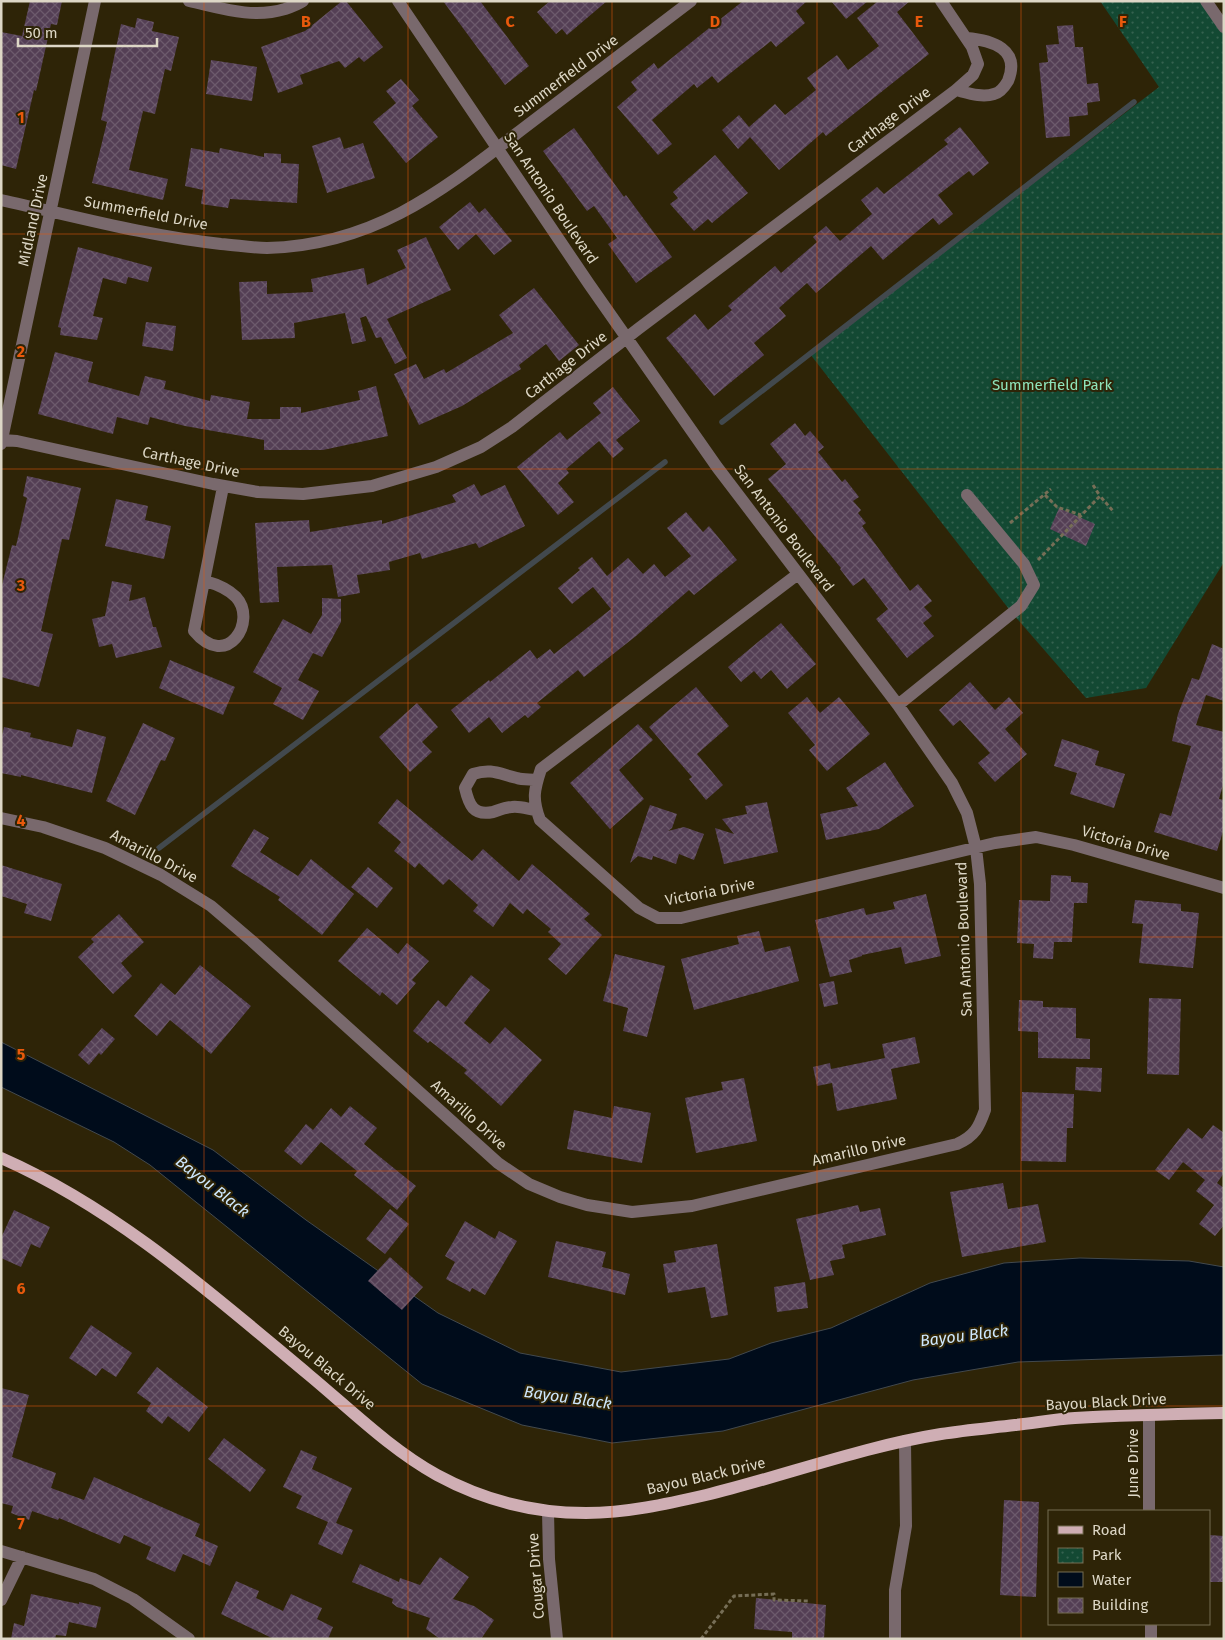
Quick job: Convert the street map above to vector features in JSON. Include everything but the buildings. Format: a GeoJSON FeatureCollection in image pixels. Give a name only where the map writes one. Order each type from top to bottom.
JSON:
{"type":"FeatureCollection","features":[{"type":"Feature","properties":{"kind":"main road","name":"Bayou Black Drive"},"geometry":{"type":"LineString","coordinates":[[1,1158],[71,1193],[130,1232],[216,1297],[393,1445],[434,1473],[488,1498],[548,1511],[588,1513],[660,1506],[730,1489],[905,1441],[942,1434],[1073,1418],[1224,1413]]}},
{"type":"Feature","properties":{"kind":"street","name":"Midland Drive"},"geometry":{"type":"LineString","coordinates":[[2,442],[95,1]]}},
{"type":"Feature","properties":{"kind":"street"},"geometry":{"type":"LineString","coordinates":[[189,1],[252,14],[275,12],[303,1]]}},
{"type":"Feature","properties":{"kind":"street","name":"San Antonio Boulevard"},"geometry":{"type":"LineString","coordinates":[[398,1],[497,148],[722,473],[898,705],[952,783],[967,813],[976,848],[980,884],[985,1110],[979,1126]]}},
{"type":"Feature","properties":{"kind":"street","name":"Summerfield Drive"},"geometry":{"type":"LineString","coordinates":[[1,200],[186,240],[265,248],[295,246],[335,239],[377,225],[414,207],[463,174],[691,1]]}},
{"type":"Feature","properties":{"kind":"street"},"geometry":{"type":"LineString","coordinates":[[941,1],[966,38],[985,40],[1002,48],[1011,60],[1011,73],[1006,85],[995,94],[974,95],[956,90]]}},
{"type":"Feature","properties":{"kind":"street"},"geometry":{"type":"LineString","coordinates":[[1206,1],[1224,27]]}},
{"type":"Feature","properties":{"kind":"street","name":"Carthage Drive"},"geometry":{"type":"LineString","coordinates":[[2,442],[17,441],[258,492],[303,494],[372,486],[436,468],[481,447],[512,428],[627,337],[956,90],[973,75],[978,64],[972,46],[966,38]]}},
{"type":"Feature","properties":{"kind":"street"},"geometry":{"type":"LineString","coordinates":[[205,582],[215,584],[231,593],[243,610],[243,621],[239,632],[234,641],[225,646],[214,646],[202,640],[194,631],[224,486]]}},
{"type":"Feature","properties":{"kind":"street"},"geometry":{"type":"LineString","coordinates":[[898,705],[1021,606],[1034,585],[1024,564],[967,495]]}},
{"type":"Feature","properties":{"kind":"street"},"geometry":{"type":"LineString","coordinates":[[537,780],[518,778],[495,771],[484,770],[473,774],[465,788],[468,802],[480,812],[491,812],[511,806],[536,810],[534,792],[541,769],[798,574]]}},
{"type":"Feature","properties":{"kind":"street","name":"Victoria Drive"},"geometry":{"type":"LineString","coordinates":[[536,810],[540,820],[639,908],[658,918],[681,918],[976,848],[1036,837],[1074,845],[1224,888]]}},
{"type":"Feature","properties":{"kind":"street","name":"Amarillo Drive"},"geometry":{"type":"LineString","coordinates":[[1,818],[43,828],[105,848],[162,875],[210,906],[498,1163],[529,1184],[560,1197],[587,1205],[632,1212],[692,1206],[956,1144],[968,1139],[979,1126]]}},
{"type":"Feature","properties":{"kind":"street","name":"June Drive"},"geometry":{"type":"LineString","coordinates":[[1149,1415],[1149,1510]]}},
{"type":"Feature","properties":{"kind":"street"},"geometry":{"type":"LineString","coordinates":[[895,1639],[895,1590],[906,1526],[905,1441]]}},
{"type":"Feature","properties":{"kind":"street","name":"Cougar Drive"},"geometry":{"type":"LineString","coordinates":[[548,1511],[549,1559],[557,1639]]}},
{"type":"Feature","properties":{"kind":"street"},"geometry":{"type":"LineString","coordinates":[[1,1552],[94,1579],[134,1598],[189,1639]]}},
{"type":"Feature","properties":{"kind":"street"},"geometry":{"type":"LineString","coordinates":[[1,1600],[22,1557]]}},
{"type":"Feature","properties":{"kind":"street"},"geometry":{"type":"LineString","coordinates":[[1151,1625],[1151,1639]]}},
{"type":"Feature","properties":{"kind":"path"},"geometry":{"type":"LineString","coordinates":[[1093,485],[1113,511]]}},
{"type":"Feature","properties":{"kind":"path"},"geometry":{"type":"LineString","coordinates":[[998,533],[1051,489]]}},
{"type":"Feature","properties":{"kind":"path"},"geometry":{"type":"LineString","coordinates":[[1045,494],[1057,507],[1081,515]]}},
{"type":"Feature","properties":{"kind":"path"},"geometry":{"type":"LineString","coordinates":[[1027,571],[1100,496]]}},
{"type":"Feature","properties":{"kind":"path"},"geometry":{"type":"LineString","coordinates":[[701,1639],[734,1596],[774,1594],[774,1600],[808,1601]]}},
{"type":"Feature","properties":{"kind":"green space","name":"Summerfield Park"},"geometry":{"type":"Polygon","coordinates":[[[1100,1],[1206,1],[1224,27],[1224,562],[1146,688],[1086,698],[1012,613],[810,354],[1159,87],[1100,1]]]}},
{"type":"Feature","properties":{"kind":"water","name":"Bayou Black"},"geometry":{"type":"Polygon","coordinates":[[[1,1042],[213,1150],[306,1220],[438,1313],[520,1353],[621,1372],[729,1359],[771,1343],[831,1328],[930,1283],[1004,1263],[1080,1258],[1189,1261],[1224,1267],[1224,1355],[1018,1362],[913,1380],[723,1431],[612,1443],[522,1425],[422,1384],[150,1165],[114,1142],[1,1087],[1,1042]]]}},
{"type":"Feature","properties":{"kind":"waterway"},"geometry":{"type":"LineString","coordinates":[[722,422],[1134,102]]}},
{"type":"Feature","properties":{"kind":"waterway"},"geometry":{"type":"LineString","coordinates":[[159,848],[665,462]]}}]}
